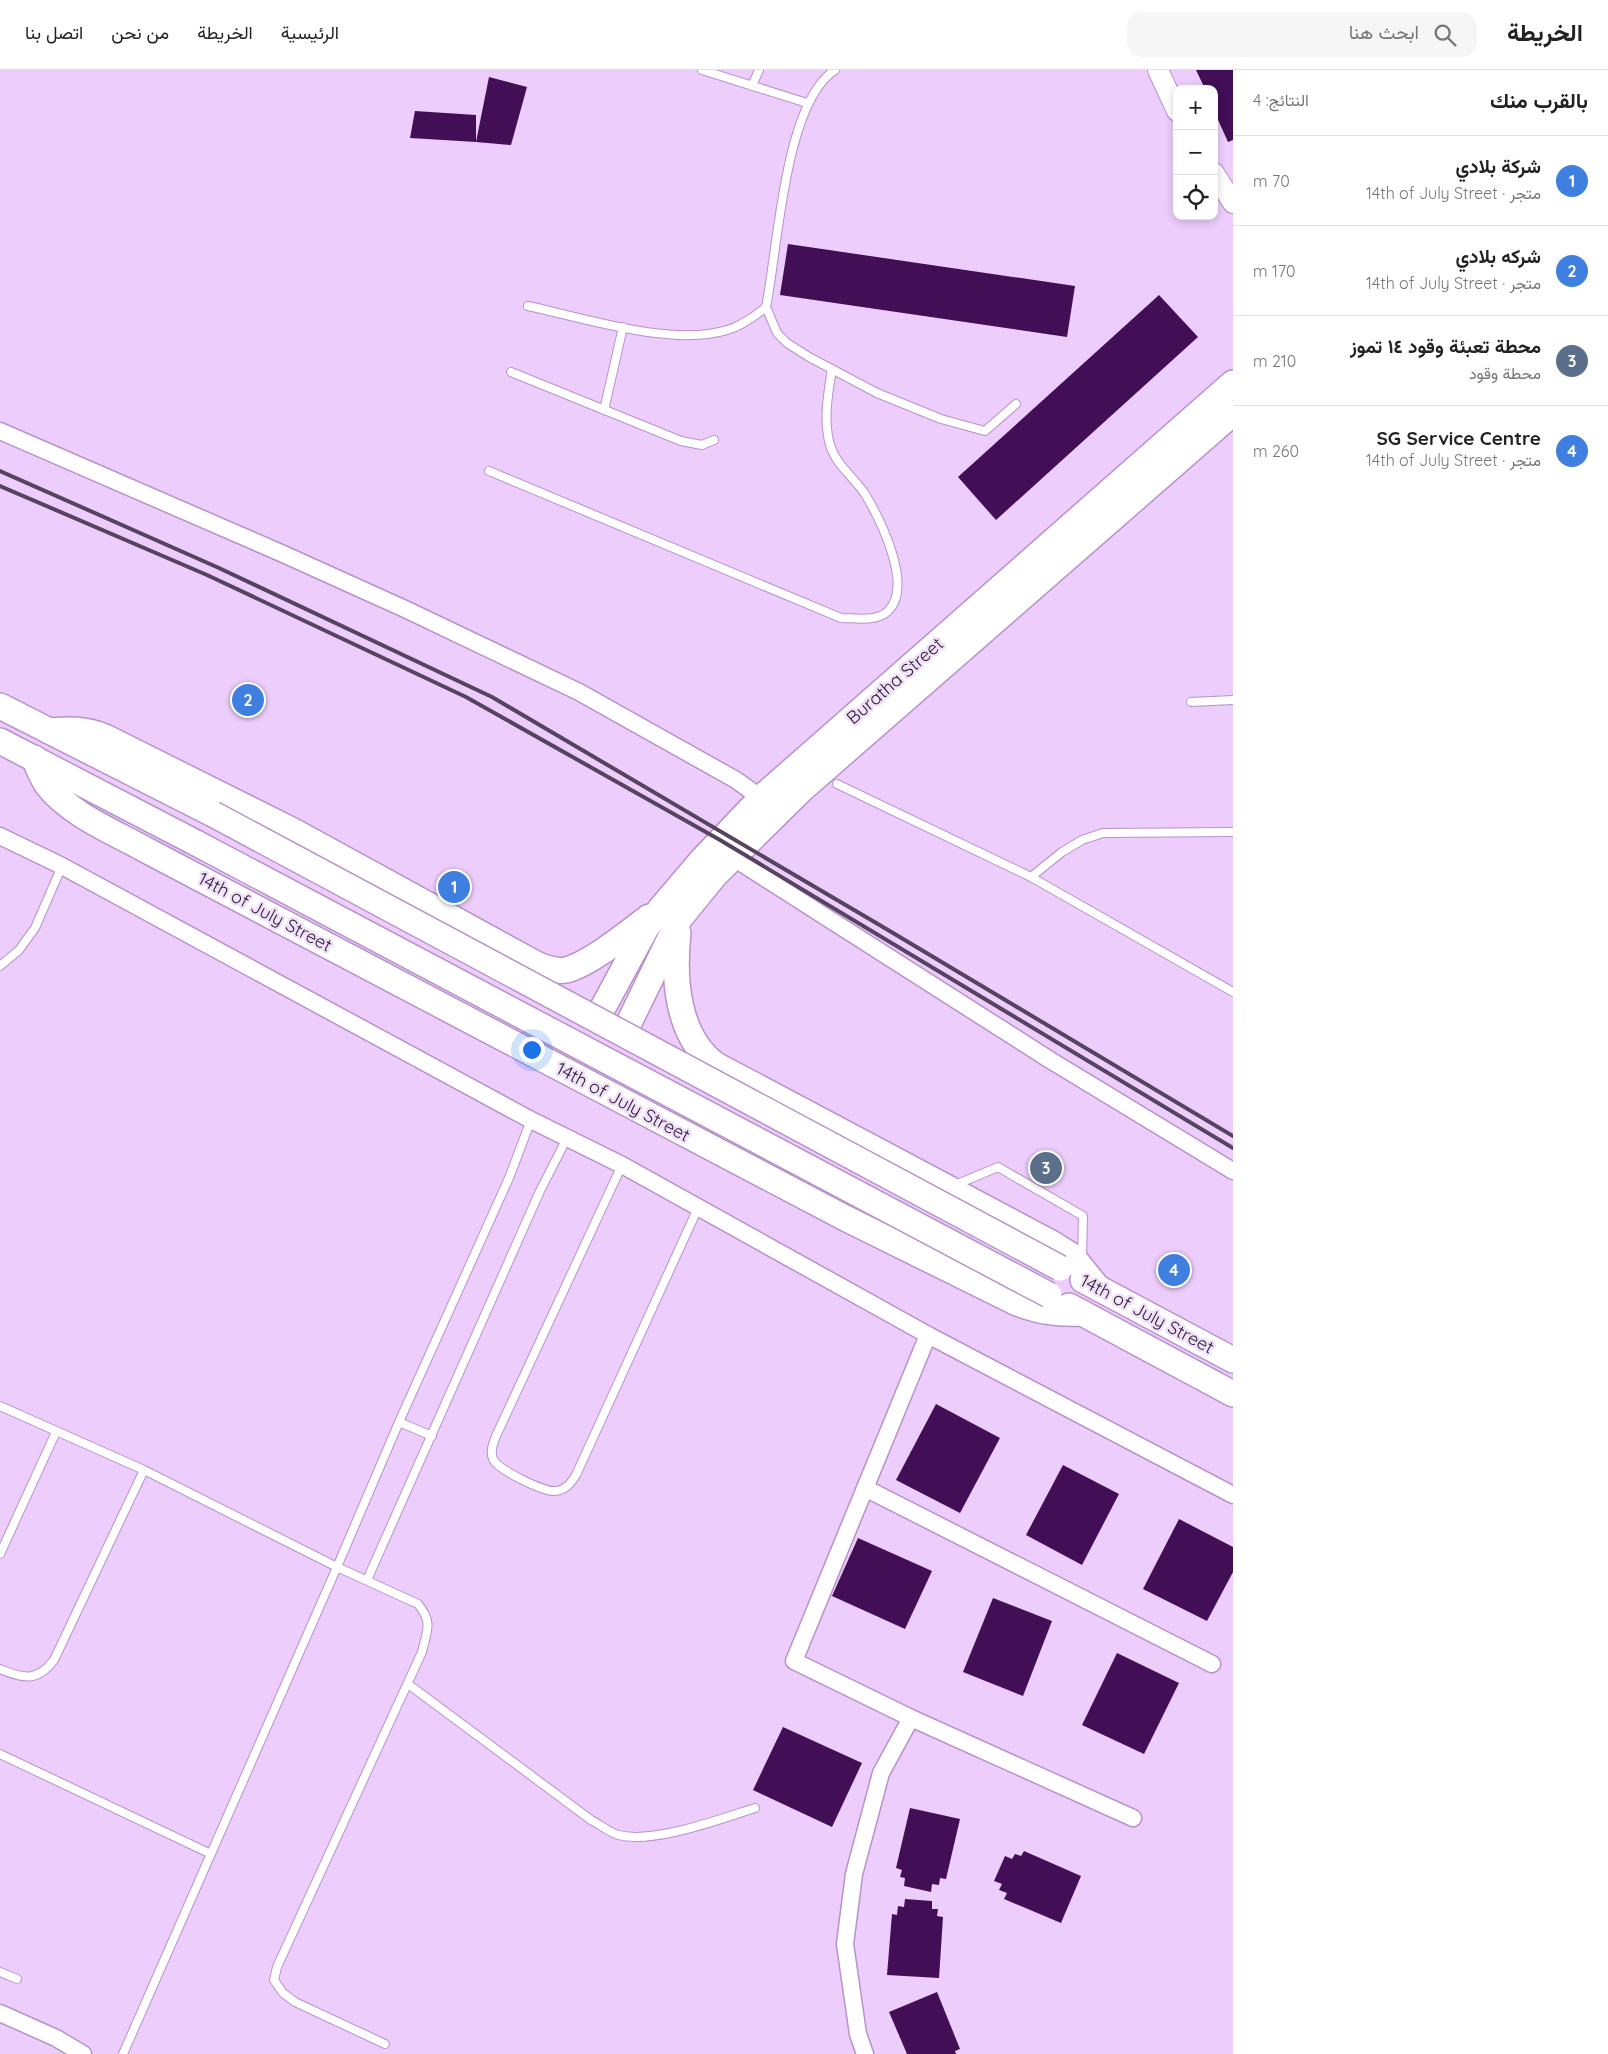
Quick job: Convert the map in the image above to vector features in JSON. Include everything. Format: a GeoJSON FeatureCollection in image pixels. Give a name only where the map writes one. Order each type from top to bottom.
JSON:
{"type":"FeatureCollection","features":[{"type":"Feature","properties":{"kind":"main road","name":"Buratha Street"},"geometry":{"type":"LineString","coordinates":[[626,1029],[670,913],[700,861],[760,798],[1233,383]]}},
{"type":"Feature","properties":{"kind":"main road","name":"Buratha Street"},"geometry":{"type":"LineString","coordinates":[[599,1015],[646,928],[670,913],[715,875],[801,790],[1233,413]]}},
{"type":"Feature","properties":{"kind":"main road"},"geometry":{"type":"LineString","coordinates":[[0,706],[49,731],[213,814],[1071,1268],[1072,1256],[1053,1244],[707,1059],[693,1038],[683,1013],[676,980],[676,954],[670,913],[587,960],[566,970],[551,970],[528,960],[295,832],[105,737],[87,730],[49,731]]}},
{"type":"Feature","properties":{"kind":"main road","name":"14th of July Street"},"geometry":{"type":"LineString","coordinates":[[0,741],[198,844],[1233,1394]]}},
{"type":"Feature","properties":{"kind":"main road","name":"14th of July Street"},"geometry":{"type":"LineString","coordinates":[[34,758],[47,784],[72,809],[574,1063],[846,1219],[1016,1303],[1057,1314],[1082,1313]]}},
{"type":"Feature","properties":{"kind":"main road","name":"14th of July Street"},"geometry":{"type":"LineString","coordinates":[[1071,1268],[1097,1288],[1233,1360]]}},
{"type":"Feature","properties":{"kind":"street"},"geometry":{"type":"LineString","coordinates":[[1158,70],[1173,102]]}},
{"type":"Feature","properties":{"kind":"street"},"geometry":{"type":"LineString","coordinates":[[1215,175],[1233,203]]}},
{"type":"Feature","properties":{"kind":"street"},"geometry":{"type":"LineString","coordinates":[[0,430],[308,565],[579,692],[736,780],[760,798]]}},
{"type":"Feature","properties":{"kind":"street"},"geometry":{"type":"LineString","coordinates":[[0,836],[62,866],[532,1120],[622,1165],[928,1334],[1233,1495]]}},
{"type":"Feature","properties":{"kind":"street"},"geometry":{"type":"LineString","coordinates":[[732,857],[1050,1060],[1233,1172]]}},
{"type":"Feature","properties":{"kind":"street"},"geometry":{"type":"LineString","coordinates":[[928,1334],[794,1661],[911,1718],[1133,1818]]}},
{"type":"Feature","properties":{"kind":"street"},"geometry":{"type":"LineString","coordinates":[[865,1488],[1212,1664]]}},
{"type":"Feature","properties":{"kind":"street"},"geometry":{"type":"LineString","coordinates":[[865,2054],[858,2034],[845,1944],[854,1874],[881,1773],[911,1718]]}},
{"type":"Feature","properties":{"kind":"street"},"geometry":{"type":"LineString","coordinates":[[0,2013],[63,2046],[83,2054]]}},
{"type":"Feature","properties":{"kind":"lane"},"geometry":{"type":"LineString","coordinates":[[702,70],[807,103]]}},
{"type":"Feature","properties":{"kind":"lane"},"geometry":{"type":"LineString","coordinates":[[752,86],[758,70]]}},
{"type":"Feature","properties":{"kind":"lane"},"geometry":{"type":"LineString","coordinates":[[835,70],[826,76],[807,103],[782,196],[766,307],[777,333],[809,357],[877,393],[941,419],[985,431],[1016,404]]}},
{"type":"Feature","properties":{"kind":"lane"},"geometry":{"type":"LineString","coordinates":[[528,306],[649,332],[686,336],[727,330],[754,317],[766,307]]}},
{"type":"Feature","properties":{"kind":"lane"},"geometry":{"type":"LineString","coordinates":[[604,410],[623,327]]}},
{"type":"Feature","properties":{"kind":"lane"},"geometry":{"type":"LineString","coordinates":[[489,471],[841,618],[873,618],[888,611],[896,599],[899,587],[897,570],[877,516],[864,493],[840,464],[831,446],[826,421],[832,369]]}},
{"type":"Feature","properties":{"kind":"lane"},"geometry":{"type":"LineString","coordinates":[[511,372],[681,440],[702,445],[714,440]]}},
{"type":"Feature","properties":{"kind":"lane"},"geometry":{"type":"LineString","coordinates":[[1191,702],[1233,700]]}},
{"type":"Feature","properties":{"kind":"lane"},"geometry":{"type":"LineString","coordinates":[[837,784],[1031,877],[1233,992]]}},
{"type":"Feature","properties":{"kind":"lane"},"geometry":{"type":"LineString","coordinates":[[1031,877],[1062,852],[1082,840],[1103,833],[1233,832]]}},
{"type":"Feature","properties":{"kind":"lane"},"geometry":{"type":"LineString","coordinates":[[0,966],[19,950],[35,928],[62,866]]}},
{"type":"Feature","properties":{"kind":"lane"},"geometry":{"type":"LineString","coordinates":[[123,2054],[399,1422],[509,1178],[532,1120]]}},
{"type":"Feature","properties":{"kind":"lane"},"geometry":{"type":"LineString","coordinates":[[367,1580],[540,1191],[567,1138]]}},
{"type":"Feature","properties":{"kind":"lane"},"geometry":{"type":"LineString","coordinates":[[622,1165],[496,1436],[491,1449],[493,1459],[500,1467],[543,1490],[556,1491],[569,1486],[576,1475],[698,1208]]}},
{"type":"Feature","properties":{"kind":"lane"},"geometry":{"type":"LineString","coordinates":[[948,1188],[998,1167],[1083,1216],[1071,1268]]}},
{"type":"Feature","properties":{"kind":"lane"},"geometry":{"type":"LineString","coordinates":[[0,1406],[144,1470],[337,1567],[418,1604],[427,1615],[427,1630],[422,1652],[277,1967],[274,1980],[283,1994],[295,2002],[385,2044]]}},
{"type":"Feature","properties":{"kind":"lane"},"geometry":{"type":"LineString","coordinates":[[399,1422],[432,1436]]}},
{"type":"Feature","properties":{"kind":"lane"},"geometry":{"type":"LineString","coordinates":[[0,1554],[56,1432]]}},
{"type":"Feature","properties":{"kind":"lane"},"geometry":{"type":"LineString","coordinates":[[0,1669],[18,1677],[32,1677],[47,1669],[54,1660],[144,1470]]}},
{"type":"Feature","properties":{"kind":"lane"},"geometry":{"type":"LineString","coordinates":[[408,1684],[591,1820],[618,1835],[641,1836],[664,1833],[755,1808]]}},
{"type":"Feature","properties":{"kind":"lane"},"geometry":{"type":"LineString","coordinates":[[0,1754],[211,1854]]}},
{"type":"Feature","properties":{"kind":"lane"},"geometry":{"type":"LineString","coordinates":[[0,1972],[17,1979]]}},
{"type":"Feature","properties":{"kind":"lane"},"geometry":{"type":"LineString","coordinates":[[63,2046],[94,2054]]}},
{"type":"Feature","properties":{"kind":"building"},"geometry":{"type":"Polygon","coordinates":[[[1196,70],[1233,70],[1233,140],[1228,142],[1218,120],[1218,85],[1203,85],[1196,70]]]}},
{"type":"Feature","properties":{"kind":"building"},"geometry":{"type":"Polygon","coordinates":[[[489,77],[527,87],[511,145],[476,142],[489,77]]]}},
{"type":"Feature","properties":{"kind":"building"},"geometry":{"type":"Polygon","coordinates":[[[415,111],[476,115],[476,142],[410,138],[415,111]]]}},
{"type":"Feature","properties":{"kind":"building"},"geometry":{"type":"Polygon","coordinates":[[[788,244],[1075,286],[1067,337],[780,295],[788,244]]]}},
{"type":"Feature","properties":{"kind":"building"},"geometry":{"type":"Polygon","coordinates":[[[1159,295],[1198,337],[996,520],[958,477],[1159,295]]]}},
{"type":"Feature","properties":{"kind":"building"},"geometry":{"type":"Polygon","coordinates":[[[936,1404],[1000,1438],[960,1513],[896,1480],[936,1404]]]}},
{"type":"Feature","properties":{"kind":"building"},"geometry":{"type":"Polygon","coordinates":[[[1063,1465],[1119,1494],[1082,1565],[1026,1535],[1063,1465]]]}},
{"type":"Feature","properties":{"kind":"building"},"geometry":{"type":"Polygon","coordinates":[[[1179,1519],[1233,1547],[1233,1572],[1207,1621],[1143,1589],[1179,1519]]]}},
{"type":"Feature","properties":{"kind":"building"},"geometry":{"type":"Polygon","coordinates":[[[858,1538],[932,1571],[905,1629],[832,1596],[858,1538]]]}},
{"type":"Feature","properties":{"kind":"building"},"geometry":{"type":"Polygon","coordinates":[[[993,1598],[1052,1621],[1023,1696],[963,1672],[993,1598]]]}},
{"type":"Feature","properties":{"kind":"building"},"geometry":{"type":"Polygon","coordinates":[[[1117,1653],[1179,1683],[1144,1754],[1082,1725],[1117,1653]]]}},
{"type":"Feature","properties":{"kind":"building"},"geometry":{"type":"Polygon","coordinates":[[[783,1727],[862,1763],[832,1827],[753,1790],[783,1727]]]}},
{"type":"Feature","properties":{"kind":"building"},"geometry":{"type":"Polygon","coordinates":[[[910,1808],[960,1819],[946,1879],[940,1878],[939,1885],[932,1884],[931,1892],[904,1886],[905,1878],[900,1877],[902,1870],[896,1868],[910,1808]]]}},
{"type":"Feature","properties":{"kind":"building"},"geometry":{"type":"Polygon","coordinates":[[[1024,1851],[1081,1876],[1061,1923],[1004,1899],[1007,1893],[999,1890],[1002,1884],[994,1881],[1005,1856],[1012,1859],[1015,1854],[1021,1856],[1024,1851]]]}},
{"type":"Feature","properties":{"kind":"building"},"geometry":{"type":"Polygon","coordinates":[[[905,1899],[932,1901],[932,1909],[938,1909],[937,1916],[943,1917],[939,1978],[887,1975],[892,1914],[897,1915],[898,1906],[904,1907],[905,1899]]]}},
{"type":"Feature","properties":{"kind":"building"},"geometry":{"type":"Polygon","coordinates":[[[937,1992],[960,2049],[955,2051],[956,2054],[907,2054],[889,2012],[937,1992]]]}},
{"type":"Feature","properties":{"kind":"railway"},"geometry":{"type":"LineString","coordinates":[[0,471],[219,568],[492,697],[1233,1136]]}},
{"type":"Feature","properties":{"kind":"railway"},"geometry":{"type":"LineString","coordinates":[[0,486],[207,575],[466,697],[720,840],[1233,1148]]}},
{"type":"Feature","properties":{"kind":"place","name":"شركه بلادي"},"geometry":{"type":"Point","coordinates":[248,700]}},
{"type":"Feature","properties":{"kind":"place","name":"شركة بلادي"},"geometry":{"type":"Point","coordinates":[454,887]}},
{"type":"Feature","properties":{"kind":"place","name":"محطة تعبئة وقود ١٤ تموز"},"geometry":{"type":"Point","coordinates":[1046,1168]}},
{"type":"Feature","properties":{"kind":"place","name":"SG Service Centre"},"geometry":{"type":"Point","coordinates":[1174,1270]}}]}
